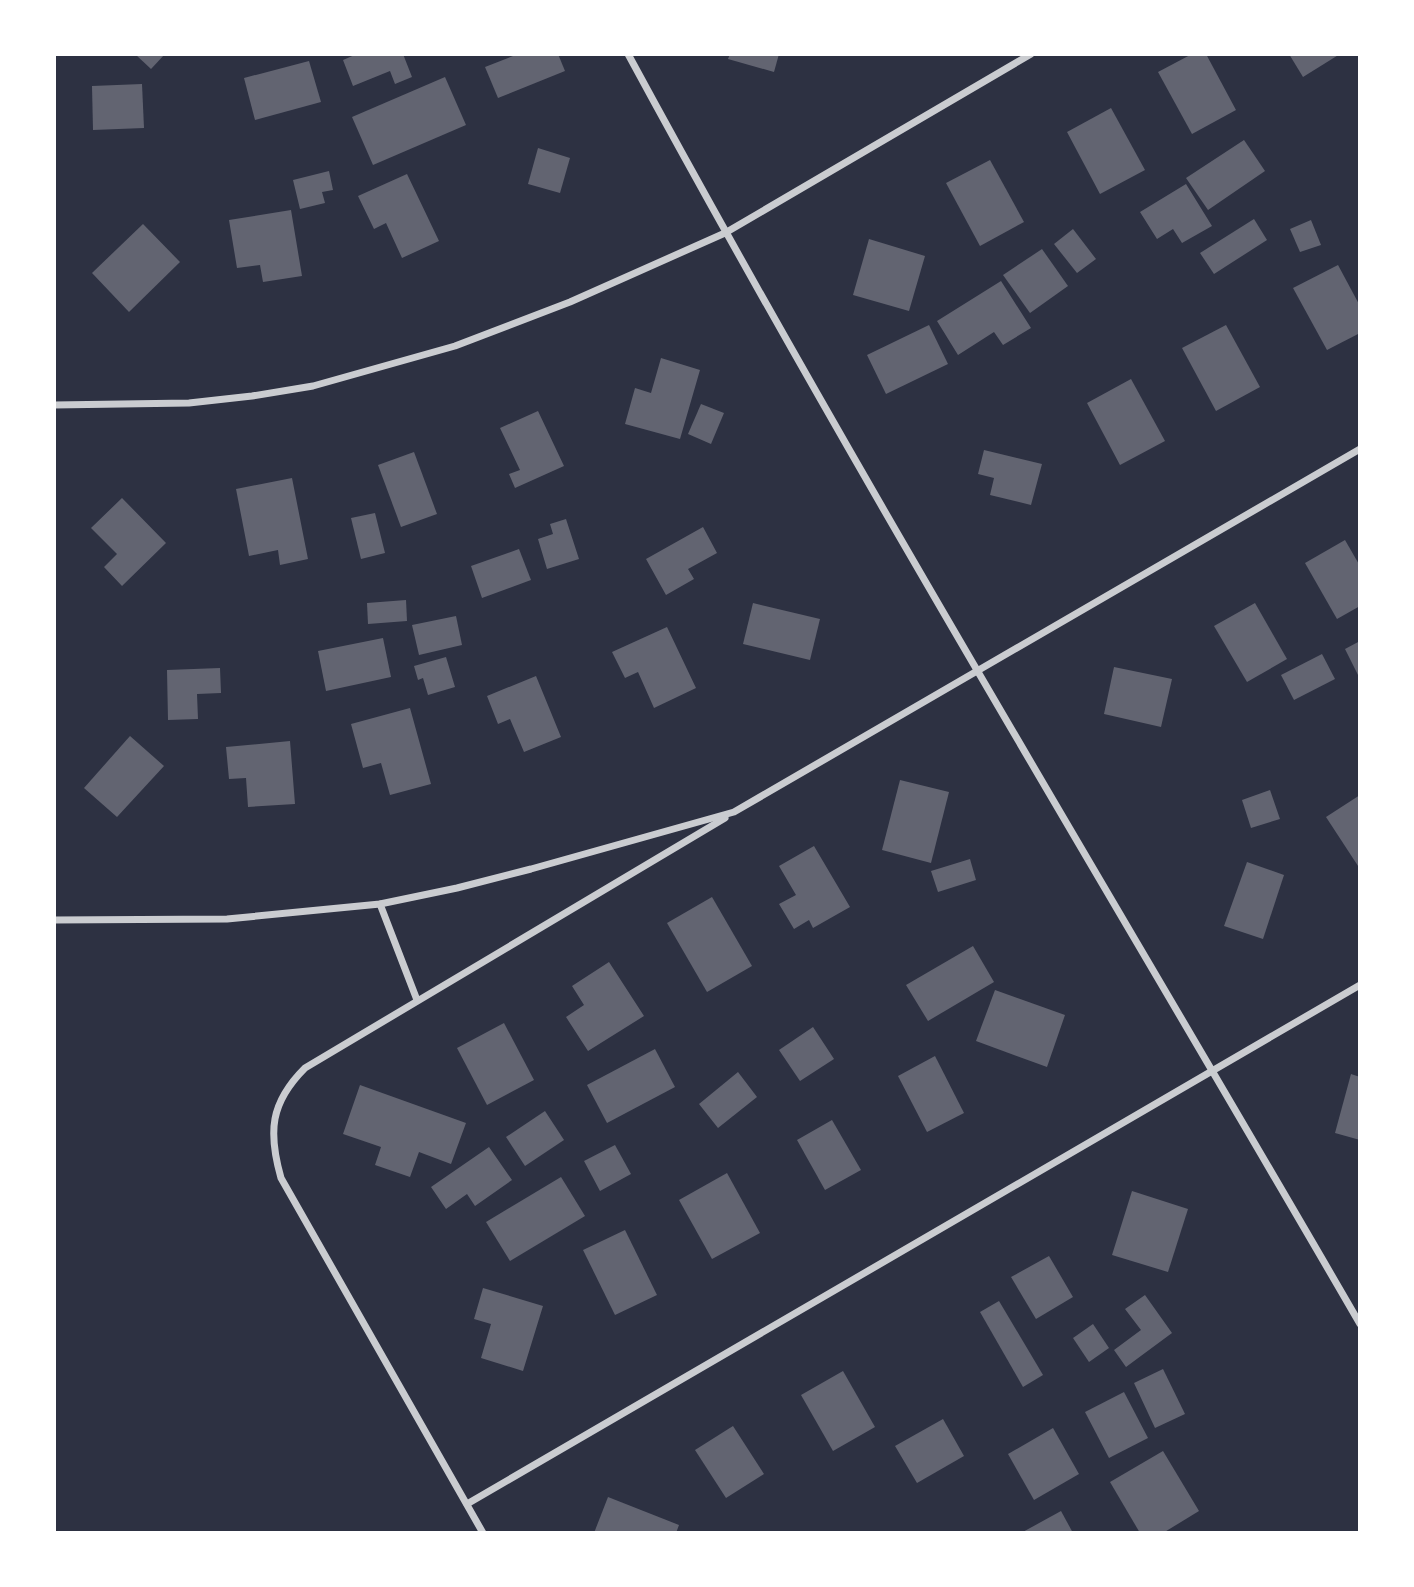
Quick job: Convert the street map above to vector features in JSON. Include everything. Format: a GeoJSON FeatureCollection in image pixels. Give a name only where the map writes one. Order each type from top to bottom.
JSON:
{"type":"FeatureCollection","features":[{"type":"Feature","properties":{"kind":"street"},"geometry":{"type":"LineString","coordinates":[[628,54],[725,233],[976,670],[1360,1324]]}},
{"type":"Feature","properties":{"kind":"street"},"geometry":{"type":"LineString","coordinates":[[54,405],[189,403],[313,386],[468,341],[570,302],[725,233],[1031,54]]}},
{"type":"Feature","properties":{"kind":"street"},"geometry":{"type":"LineString","coordinates":[[483,1533],[281,1178],[272,1148],[274,1119],[282,1097],[292,1081],[305,1068],[734,812],[1360,449]]}},
{"type":"Feature","properties":{"kind":"street"},"geometry":{"type":"LineString","coordinates":[[54,920],[227,919],[380,904],[531,869],[734,812]]}},
{"type":"Feature","properties":{"kind":"street"},"geometry":{"type":"LineString","coordinates":[[380,904],[417,1000]]}},
{"type":"Feature","properties":{"kind":"street"},"geometry":{"type":"LineString","coordinates":[[467,1504],[1360,985]]}},
{"type":"Feature","properties":{"kind":"building"},"geometry":{"type":"Polygon","coordinates":[[[135,54],[165,54],[151,69],[135,54]]]}},
{"type":"Feature","properties":{"kind":"building"},"geometry":{"type":"Polygon","coordinates":[[[357,54],[403,54],[412,77],[395,84],[390,71],[353,86],[343,60],[357,54]]]}},
{"type":"Feature","properties":{"kind":"building"},"geometry":{"type":"Polygon","coordinates":[[[518,54],[558,54],[565,71],[498,98],[485,67],[518,54]]]}},
{"type":"Feature","properties":{"kind":"building"},"geometry":{"type":"Polygon","coordinates":[[[730,54],[779,54],[774,72],[728,59],[730,54]]]}},
{"type":"Feature","properties":{"kind":"building"},"geometry":{"type":"Polygon","coordinates":[[[1192,54],[1206,54],[1236,110],[1192,134],[1158,72],[1192,54]]]}},
{"type":"Feature","properties":{"kind":"building"},"geometry":{"type":"Polygon","coordinates":[[[1289,54],[1340,54],[1303,77],[1289,54]]]}},
{"type":"Feature","properties":{"kind":"building"},"geometry":{"type":"Polygon","coordinates":[[[309,61],[321,102],[255,120],[244,78],[309,61]]]}},
{"type":"Feature","properties":{"kind":"building"},"geometry":{"type":"Polygon","coordinates":[[[445,77],[466,125],[373,165],[352,117],[445,77]]]}},
{"type":"Feature","properties":{"kind":"building"},"geometry":{"type":"Polygon","coordinates":[[[142,84],[144,128],[93,130],[92,86],[142,84]]]}},
{"type":"Feature","properties":{"kind":"building"},"geometry":{"type":"Polygon","coordinates":[[[1111,108],[1145,170],[1100,194],[1067,132],[1111,108]]]}},
{"type":"Feature","properties":{"kind":"building"},"geometry":{"type":"Polygon","coordinates":[[[1244,140],[1265,171],[1208,210],[1186,178],[1244,140]]]}},
{"type":"Feature","properties":{"kind":"building"},"geometry":{"type":"Polygon","coordinates":[[[538,148],[570,158],[560,193],[528,184],[538,148]]]}},
{"type":"Feature","properties":{"kind":"building"},"geometry":{"type":"Polygon","coordinates":[[[990,160],[1024,222],[980,246],[946,183],[990,160]]]}},
{"type":"Feature","properties":{"kind":"building"},"geometry":{"type":"Polygon","coordinates":[[[329,171],[333,190],[322,192],[325,203],[300,209],[293,180],[329,171]]]}},
{"type":"Feature","properties":{"kind":"building"},"geometry":{"type":"Polygon","coordinates":[[[407,174],[439,241],[402,258],[386,223],[374,229],[358,196],[407,174]]]}},
{"type":"Feature","properties":{"kind":"building"},"geometry":{"type":"Polygon","coordinates":[[[1186,184],[1212,226],[1182,243],[1173,229],[1157,239],[1140,212],[1186,184]]]}},
{"type":"Feature","properties":{"kind":"building"},"geometry":{"type":"Polygon","coordinates":[[[291,210],[302,276],[263,282],[260,265],[237,268],[229,220],[291,210]]]}},
{"type":"Feature","properties":{"kind":"building"},"geometry":{"type":"Polygon","coordinates":[[[1254,219],[1267,240],[1214,274],[1200,253],[1254,219]]]}},
{"type":"Feature","properties":{"kind":"building"},"geometry":{"type":"Polygon","coordinates":[[[1311,220],[1321,245],[1300,252],[1290,229],[1311,220]]]}},
{"type":"Feature","properties":{"kind":"building"},"geometry":{"type":"Polygon","coordinates":[[[143,224],[180,262],[129,312],[92,273],[143,224]]]}},
{"type":"Feature","properties":{"kind":"building"},"geometry":{"type":"Polygon","coordinates":[[[1073,229],[1096,259],[1077,273],[1054,244],[1073,229]]]}},
{"type":"Feature","properties":{"kind":"building"},"geometry":{"type":"Polygon","coordinates":[[[869,239],[925,256],[909,311],[853,295],[869,239]]]}},
{"type":"Feature","properties":{"kind":"building"},"geometry":{"type":"Polygon","coordinates":[[[1042,249],[1068,286],[1030,313],[1003,275],[1042,249]]]}},
{"type":"Feature","properties":{"kind":"building"},"geometry":{"type":"Polygon","coordinates":[[[1338,265],[1360,306],[1360,333],[1327,350],[1293,288],[1338,265]]]}},
{"type":"Feature","properties":{"kind":"building"},"geometry":{"type":"Polygon","coordinates":[[[1001,281],[1031,328],[1003,345],[994,332],[958,355],[937,321],[1001,281]]]}},
{"type":"Feature","properties":{"kind":"building"},"geometry":{"type":"Polygon","coordinates":[[[929,325],[948,364],[886,394],[867,355],[929,325]]]}},
{"type":"Feature","properties":{"kind":"building"},"geometry":{"type":"Polygon","coordinates":[[[1226,325],[1260,387],[1216,411],[1182,348],[1226,325]]]}},
{"type":"Feature","properties":{"kind":"building"},"geometry":{"type":"Polygon","coordinates":[[[661,358],[700,370],[680,439],[625,424],[635,388],[651,393],[661,358]]]}},
{"type":"Feature","properties":{"kind":"building"},"geometry":{"type":"Polygon","coordinates":[[[1131,379],[1165,441],[1120,465],[1087,403],[1131,379]]]}},
{"type":"Feature","properties":{"kind":"building"},"geometry":{"type":"Polygon","coordinates":[[[701,404],[724,413],[711,444],[688,434],[701,404]]]}},
{"type":"Feature","properties":{"kind":"building"},"geometry":{"type":"Polygon","coordinates":[[[538,411],[564,466],[515,488],[509,474],[520,470],[500,428],[538,411]]]}},
{"type":"Feature","properties":{"kind":"building"},"geometry":{"type":"Polygon","coordinates":[[[984,450],[1042,464],[1031,505],[990,495],[994,478],[978,474],[984,450]]]}},
{"type":"Feature","properties":{"kind":"building"},"geometry":{"type":"Polygon","coordinates":[[[414,452],[437,514],[401,527],[378,465],[414,452]]]}},
{"type":"Feature","properties":{"kind":"building"},"geometry":{"type":"Polygon","coordinates":[[[292,478],[308,559],[280,565],[278,550],[249,556],[236,489],[292,478]]]}},
{"type":"Feature","properties":{"kind":"building"},"geometry":{"type":"Polygon","coordinates":[[[122,498],[166,543],[122,586],[104,567],[117,554],[91,528],[122,498]]]}},
{"type":"Feature","properties":{"kind":"building"},"geometry":{"type":"Polygon","coordinates":[[[375,513],[385,553],[361,559],[351,518],[375,513]]]}},
{"type":"Feature","properties":{"kind":"building"},"geometry":{"type":"Polygon","coordinates":[[[566,519],[579,559],[547,569],[538,539],[553,534],[550,524],[566,519]]]}},
{"type":"Feature","properties":{"kind":"building"},"geometry":{"type":"Polygon","coordinates":[[[703,527],[717,553],[688,569],[694,579],[666,595],[646,559],[703,527]]]}},
{"type":"Feature","properties":{"kind":"building"},"geometry":{"type":"Polygon","coordinates":[[[1345,540],[1360,566],[1360,606],[1337,619],[1305,563],[1345,540]]]}},
{"type":"Feature","properties":{"kind":"building"},"geometry":{"type":"Polygon","coordinates":[[[519,549],[531,580],[482,598],[471,566],[519,549]]]}},
{"type":"Feature","properties":{"kind":"building"},"geometry":{"type":"Polygon","coordinates":[[[406,600],[407,621],[368,624],[367,603],[406,600]]]}},
{"type":"Feature","properties":{"kind":"building"},"geometry":{"type":"Polygon","coordinates":[[[753,603],[820,619],[810,660],[743,644],[753,603]]]}},
{"type":"Feature","properties":{"kind":"building"},"geometry":{"type":"Polygon","coordinates":[[[1255,603],[1287,659],[1247,682],[1214,626],[1255,603]]]}},
{"type":"Feature","properties":{"kind":"building"},"geometry":{"type":"Polygon","coordinates":[[[456,616],[462,645],[419,655],[412,625],[456,616]]]}},
{"type":"Feature","properties":{"kind":"building"},"geometry":{"type":"Polygon","coordinates":[[[667,627],[696,688],[654,708],[638,672],[625,678],[612,652],[667,627]]]}},
{"type":"Feature","properties":{"kind":"building"},"geometry":{"type":"Polygon","coordinates":[[[383,638],[391,677],[326,691],[318,651],[383,638]]]}},
{"type":"Feature","properties":{"kind":"building"},"geometry":{"type":"Polygon","coordinates":[[[1360,641],[1360,679],[1345,649],[1360,641]]]}},
{"type":"Feature","properties":{"kind":"building"},"geometry":{"type":"Polygon","coordinates":[[[1322,654],[1335,679],[1294,700],[1281,675],[1322,654]]]}},
{"type":"Feature","properties":{"kind":"building"},"geometry":{"type":"Polygon","coordinates":[[[446,657],[455,687],[428,695],[423,678],[418,680],[414,666],[446,657]]]}},
{"type":"Feature","properties":{"kind":"building"},"geometry":{"type":"Polygon","coordinates":[[[1114,667],[1172,679],[1161,727],[1104,714],[1114,667]]]}},
{"type":"Feature","properties":{"kind":"building"},"geometry":{"type":"Polygon","coordinates":[[[220,668],[221,693],[197,694],[198,719],[168,720],[167,670],[220,668]]]}},
{"type":"Feature","properties":{"kind":"building"},"geometry":{"type":"Polygon","coordinates":[[[536,676],[561,737],[524,752],[510,719],[498,724],[487,696],[536,676]]]}},
{"type":"Feature","properties":{"kind":"building"},"geometry":{"type":"Polygon","coordinates":[[[410,708],[431,784],[390,795],[381,763],[363,768],[351,724],[410,708]]]}},
{"type":"Feature","properties":{"kind":"building"},"geometry":{"type":"Polygon","coordinates":[[[130,736],[164,766],[117,817],[84,788],[130,736]]]}},
{"type":"Feature","properties":{"kind":"building"},"geometry":{"type":"Polygon","coordinates":[[[290,741],[295,804],[248,807],[246,778],[229,779],[226,747],[290,741]]]}},
{"type":"Feature","properties":{"kind":"building"},"geometry":{"type":"Polygon","coordinates":[[[900,780],[949,792],[931,863],[882,850],[900,780]]]}},
{"type":"Feature","properties":{"kind":"building"},"geometry":{"type":"Polygon","coordinates":[[[1270,790],[1280,819],[1251,828],[1242,800],[1270,790]]]}},
{"type":"Feature","properties":{"kind":"building"},"geometry":{"type":"Polygon","coordinates":[[[1360,795],[1360,869],[1326,817],[1360,795]]]}},
{"type":"Feature","properties":{"kind":"building"},"geometry":{"type":"Polygon","coordinates":[[[814,846],[850,907],[813,928],[809,920],[794,929],[779,904],[796,895],[779,866],[814,846]]]}},
{"type":"Feature","properties":{"kind":"building"},"geometry":{"type":"Polygon","coordinates":[[[970,859],[976,880],[938,892],[931,871],[970,859]]]}},
{"type":"Feature","properties":{"kind":"building"},"geometry":{"type":"Polygon","coordinates":[[[1247,862],[1284,875],[1263,939],[1224,926],[1247,862]]]}},
{"type":"Feature","properties":{"kind":"building"},"geometry":{"type":"Polygon","coordinates":[[[712,897],[752,966],[707,992],[667,923],[712,897]]]}},
{"type":"Feature","properties":{"kind":"building"},"geometry":{"type":"Polygon","coordinates":[[[973,946],[994,982],[928,1021],[906,985],[973,946]]]}},
{"type":"Feature","properties":{"kind":"building"},"geometry":{"type":"Polygon","coordinates":[[[609,962],[644,1016],[588,1051],[566,1017],[584,1005],[572,986],[609,962]]]}},
{"type":"Feature","properties":{"kind":"building"},"geometry":{"type":"Polygon","coordinates":[[[995,990],[1065,1015],[1047,1067],[976,1041],[995,990]]]}},
{"type":"Feature","properties":{"kind":"building"},"geometry":{"type":"Polygon","coordinates":[[[504,1023],[534,1080],[487,1105],[457,1048],[504,1023]]]}},
{"type":"Feature","properties":{"kind":"building"},"geometry":{"type":"Polygon","coordinates":[[[813,1027],[834,1059],[800,1081],[779,1050],[813,1027]]]}},
{"type":"Feature","properties":{"kind":"building"},"geometry":{"type":"Polygon","coordinates":[[[655,1049],[675,1087],[607,1123],[587,1085],[655,1049]]]}},
{"type":"Feature","properties":{"kind":"building"},"geometry":{"type":"Polygon","coordinates":[[[935,1056],[964,1113],[927,1132],[898,1076],[935,1056]]]}},
{"type":"Feature","properties":{"kind":"building"},"geometry":{"type":"Polygon","coordinates":[[[738,1072],[757,1097],[718,1128],[699,1104],[738,1072]]]}},
{"type":"Feature","properties":{"kind":"building"},"geometry":{"type":"Polygon","coordinates":[[[1351,1074],[1360,1077],[1360,1140],[1335,1133],[1351,1074]]]}},
{"type":"Feature","properties":{"kind":"building"},"geometry":{"type":"Polygon","coordinates":[[[360,1085],[466,1123],[451,1164],[419,1152],[410,1177],[375,1165],[381,1147],[343,1134],[360,1085]]]}},
{"type":"Feature","properties":{"kind":"building"},"geometry":{"type":"Polygon","coordinates":[[[545,1111],[564,1140],[525,1166],[506,1137],[545,1111]]]}},
{"type":"Feature","properties":{"kind":"building"},"geometry":{"type":"Polygon","coordinates":[[[832,1120],[861,1170],[825,1190],[797,1140],[832,1120]]]}},
{"type":"Feature","properties":{"kind":"building"},"geometry":{"type":"Polygon","coordinates":[[[615,1145],[631,1174],[600,1191],[584,1161],[615,1145]]]}},
{"type":"Feature","properties":{"kind":"building"},"geometry":{"type":"Polygon","coordinates":[[[489,1147],[512,1180],[475,1206],[467,1194],[446,1209],[431,1187],[489,1147]]]}},
{"type":"Feature","properties":{"kind":"building"},"geometry":{"type":"Polygon","coordinates":[[[727,1173],[760,1233],[712,1259],[679,1200],[727,1173]]]}},
{"type":"Feature","properties":{"kind":"building"},"geometry":{"type":"Polygon","coordinates":[[[561,1177],[585,1216],[510,1261],[486,1222],[561,1177]]]}},
{"type":"Feature","properties":{"kind":"building"},"geometry":{"type":"Polygon","coordinates":[[[1132,1191],[1188,1209],[1168,1272],[1112,1255],[1132,1191]]]}},
{"type":"Feature","properties":{"kind":"building"},"geometry":{"type":"Polygon","coordinates":[[[625,1230],[657,1295],[615,1315],[583,1250],[625,1230]]]}},
{"type":"Feature","properties":{"kind":"building"},"geometry":{"type":"Polygon","coordinates":[[[1049,1256],[1073,1297],[1036,1319],[1011,1277],[1049,1256]]]}},
{"type":"Feature","properties":{"kind":"building"},"geometry":{"type":"Polygon","coordinates":[[[483,1288],[543,1306],[523,1371],[481,1358],[491,1324],[474,1319],[483,1288]]]}},
{"type":"Feature","properties":{"kind":"building"},"geometry":{"type":"Polygon","coordinates":[[[1145,1295],[1172,1333],[1126,1367],[1114,1350],[1141,1330],[1125,1309],[1145,1295]]]}},
{"type":"Feature","properties":{"kind":"building"},"geometry":{"type":"Polygon","coordinates":[[[999,1301],[1043,1375],[1023,1387],[980,1312],[999,1301]]]}},
{"type":"Feature","properties":{"kind":"building"},"geometry":{"type":"Polygon","coordinates":[[[1093,1324],[1109,1348],[1089,1362],[1073,1338],[1093,1324]]]}},
{"type":"Feature","properties":{"kind":"building"},"geometry":{"type":"Polygon","coordinates":[[[1163,1369],[1185,1414],[1155,1428],[1134,1383],[1163,1369]]]}},
{"type":"Feature","properties":{"kind":"building"},"geometry":{"type":"Polygon","coordinates":[[[843,1371],[875,1427],[833,1451],[801,1395],[843,1371]]]}},
{"type":"Feature","properties":{"kind":"building"},"geometry":{"type":"Polygon","coordinates":[[[1124,1392],[1148,1438],[1109,1458],[1085,1412],[1124,1392]]]}},
{"type":"Feature","properties":{"kind":"building"},"geometry":{"type":"Polygon","coordinates":[[[943,1419],[964,1456],[917,1483],[895,1446],[943,1419]]]}},
{"type":"Feature","properties":{"kind":"building"},"geometry":{"type":"Polygon","coordinates":[[[733,1426],[764,1474],[726,1498],[695,1450],[733,1426]]]}},
{"type":"Feature","properties":{"kind":"building"},"geometry":{"type":"Polygon","coordinates":[[[1053,1428],[1079,1474],[1034,1500],[1008,1454],[1053,1428]]]}},
{"type":"Feature","properties":{"kind":"building"},"geometry":{"type":"Polygon","coordinates":[[[1163,1451],[1199,1511],[1163,1533],[1140,1533],[1110,1482],[1163,1451]]]}},
{"type":"Feature","properties":{"kind":"building"},"geometry":{"type":"Polygon","coordinates":[[[608,1497],[679,1525],[676,1533],[594,1533],[608,1497]]]}},
{"type":"Feature","properties":{"kind":"building"},"geometry":{"type":"Polygon","coordinates":[[[1061,1511],[1073,1533],[1021,1533],[1061,1511]]]}}]}
